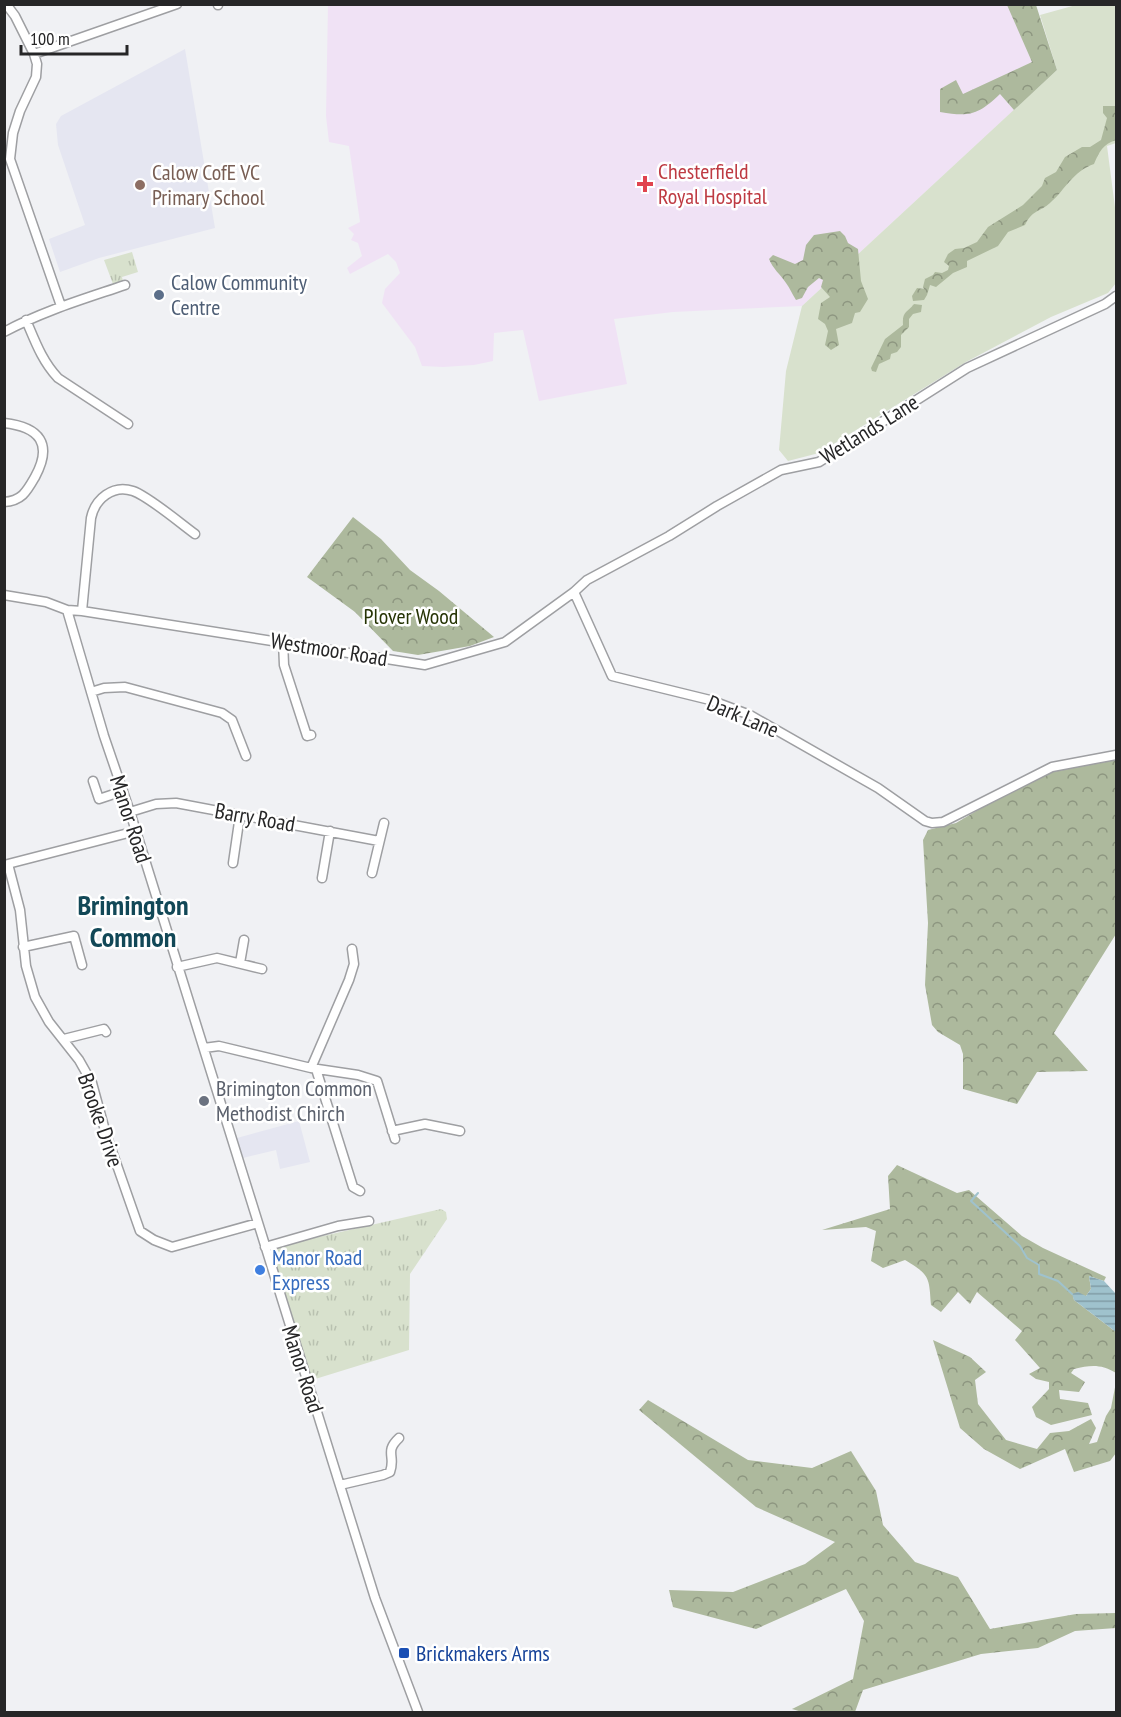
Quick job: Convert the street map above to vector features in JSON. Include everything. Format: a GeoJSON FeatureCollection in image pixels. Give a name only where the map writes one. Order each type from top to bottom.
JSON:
{"type":"FeatureCollection","features":[{"type":"Feature","properties":{"kind":"street"},"geometry":{"type":"LineString","coordinates":[[6,4],[15,16],[34,54],[36,77],[20,111],[7,159],[61,306]]}},
{"type":"Feature","properties":{"kind":"street"},"geometry":{"type":"LineString","coordinates":[[34,54],[177,4]]}},
{"type":"Feature","properties":{"kind":"street"},"geometry":{"type":"LineString","coordinates":[[4,332],[61,306],[125,285]]}},
{"type":"Feature","properties":{"kind":"street","name":"Wetlands Lane"},"geometry":{"type":"LineString","coordinates":[[574,592],[586,580],[669,536],[782,470],[819,462],[967,368],[1105,304],[1116,296]]}},
{"type":"Feature","properties":{"kind":"street"},"geometry":{"type":"LineString","coordinates":[[26,320],[40,353],[58,378],[128,424]]}},
{"type":"Feature","properties":{"kind":"street"},"geometry":{"type":"LineString","coordinates":[[4,423],[23,426],[40,438],[44,447],[44,457],[20,499],[4,502]]}},
{"type":"Feature","properties":{"kind":"street"},"geometry":{"type":"LineString","coordinates":[[82,611],[91,518],[96,504],[103,497],[118,490],[134,491],[195,534]]}},
{"type":"Feature","properties":{"kind":"street","name":"Westmoor Road"},"geometry":{"type":"LineString","coordinates":[[4,595],[46,602],[67,610],[283,641],[425,665],[505,642],[574,592]]}},
{"type":"Feature","properties":{"kind":"street","name":"Dark Lane"},"geometry":{"type":"LineString","coordinates":[[574,592],[612,676],[710,700],[750,715],[879,788],[925,821],[943,822],[1052,767],[1116,755]]}},
{"type":"Feature","properties":{"kind":"street","name":"Manor Road"},"geometry":{"type":"LineString","coordinates":[[67,610],[375,1598],[418,1713]]}},
{"type":"Feature","properties":{"kind":"street"},"geometry":{"type":"LineString","coordinates":[[283,641],[284,665],[307,736],[311,735]]}},
{"type":"Feature","properties":{"kind":"street"},"geometry":{"type":"LineString","coordinates":[[91,692],[104,688],[125,687],[222,712],[232,720],[246,756]]}},
{"type":"Feature","properties":{"kind":"street"},"geometry":{"type":"LineString","coordinates":[[93,781],[99,800],[123,791]]}},
{"type":"Feature","properties":{"kind":"street","name":"Barry Road"},"geometry":{"type":"LineString","coordinates":[[130,812],[156,804],[176,803],[379,841]]}},
{"type":"Feature","properties":{"kind":"street"},"geometry":{"type":"LineString","coordinates":[[233,864],[240,815]]}},
{"type":"Feature","properties":{"kind":"street"},"geometry":{"type":"LineString","coordinates":[[372,873],[384,823]]}},
{"type":"Feature","properties":{"kind":"street"},"geometry":{"type":"LineString","coordinates":[[6,864],[136,831]]}},
{"type":"Feature","properties":{"kind":"street"},"geometry":{"type":"LineString","coordinates":[[322,878],[330,831]]}},
{"type":"Feature","properties":{"kind":"street","name":"Brooke Drive"},"geometry":{"type":"LineString","coordinates":[[6,864],[20,910],[26,966],[36,997],[49,1022],[80,1060],[93,1083],[106,1134],[140,1231],[154,1240],[172,1246],[258,1223]]}},
{"type":"Feature","properties":{"kind":"street"},"geometry":{"type":"LineString","coordinates":[[23,947],[74,936],[82,965]]}},
{"type":"Feature","properties":{"kind":"street"},"geometry":{"type":"LineString","coordinates":[[240,963],[244,940]]}},
{"type":"Feature","properties":{"kind":"street"},"geometry":{"type":"LineString","coordinates":[[352,949],[354,964],[350,980],[314,1068],[353,1187],[360,1191]]}},
{"type":"Feature","properties":{"kind":"street"},"geometry":{"type":"LineString","coordinates":[[177,967],[209,958],[262,969]]}},
{"type":"Feature","properties":{"kind":"street"},"geometry":{"type":"LineString","coordinates":[[64,1039],[104,1029],[106,1032]]}},
{"type":"Feature","properties":{"kind":"street"},"geometry":{"type":"LineString","coordinates":[[204,1048],[219,1046],[377,1081],[394,1135],[425,1124],[460,1131]]}},
{"type":"Feature","properties":{"kind":"street"},"geometry":{"type":"LineString","coordinates":[[265,1247],[369,1221]]}},
{"type":"Feature","properties":{"kind":"street"},"geometry":{"type":"LineString","coordinates":[[340,1485],[390,1472],[393,1464],[390,1451],[399,1438]]}},
{"type":"Feature","properties":{"kind":"shaded area","name":"Chesterfield Royal Hospital"},"geometry":{"type":"Polygon","coordinates":[[[1007,4],[1032,62],[963,95],[940,111],[1000,94],[1014,110],[802,306],[673,312],[614,319],[627,384],[539,401],[523,330],[494,333],[493,361],[474,365],[422,366],[415,347],[382,303],[385,289],[400,273],[396,262],[388,254],[350,274],[347,268],[362,256],[358,243],[351,240],[354,234],[348,228],[360,222],[349,146],[329,142],[326,116],[328,5],[1007,4]]]}},
{"type":"Feature","properties":{"kind":"shaded area","name":"Calow CofE VC Primary School"},"geometry":{"type":"Polygon","coordinates":[[[185,49],[215,228],[99,258],[60,272],[49,239],[85,225],[58,145],[56,124],[61,116],[185,49]]]}},
{"type":"Feature","properties":{"kind":"shaded area"},"geometry":{"type":"Polygon","coordinates":[[[299,1121],[310,1162],[280,1169],[276,1150],[243,1158],[237,1138],[299,1121]]]}},
{"type":"Feature","properties":{"kind":"green space"},"geometry":{"type":"Polygon","coordinates":[[[1007,5],[1036,5],[1057,70],[1014,110],[1000,94],[973,113],[940,112],[940,89],[956,80],[963,94],[1032,62],[1007,5]]]}},
{"type":"Feature","properties":{"kind":"green space"},"geometry":{"type":"Polygon","coordinates":[[[1076,5],[1116,5],[1116,143],[1107,146],[1116,215],[1116,283],[1108,293],[1051,317],[966,362],[819,453],[788,461],[779,450],[786,371],[802,306],[1057,70],[1040,15],[1076,5]]]}},
{"type":"Feature","properties":{"kind":"green space"},"geometry":{"type":"Polygon","coordinates":[[[1103,106],[1116,106],[1116,140],[1102,149],[1094,164],[1075,176],[1056,198],[1030,216],[1025,225],[1008,232],[998,246],[967,261],[967,267],[953,273],[936,287],[930,285],[924,300],[913,301],[912,296],[917,288],[924,289],[925,279],[935,272],[942,273],[948,270],[949,266],[944,262],[948,254],[955,249],[977,242],[988,227],[1023,205],[1042,186],[1045,178],[1056,172],[1065,157],[1101,140],[1107,118],[1103,113],[1103,106]]]}},
{"type":"Feature","properties":{"kind":"green space"},"geometry":{"type":"Polygon","coordinates":[[[840,231],[848,243],[858,249],[861,281],[868,299],[860,312],[855,313],[852,323],[836,329],[839,345],[831,350],[825,345],[828,331],[825,324],[818,319],[821,303],[830,297],[821,287],[823,280],[819,278],[808,287],[802,298],[796,300],[769,259],[773,255],[795,264],[803,260],[806,245],[814,235],[840,231]]]}},
{"type":"Feature","properties":{"kind":"green space"},"geometry":{"type":"Polygon","coordinates":[[[132,252],[138,272],[122,277],[123,281],[113,284],[104,260],[132,252]]]}},
{"type":"Feature","properties":{"kind":"green space"},"geometry":{"type":"Polygon","coordinates":[[[914,304],[922,305],[921,312],[913,314],[909,319],[909,327],[901,335],[901,347],[897,352],[891,354],[890,359],[879,364],[876,372],[872,371],[871,368],[885,339],[903,325],[904,315],[914,304]]]}},
{"type":"Feature","properties":{"kind":"green space","name":"Plover Wood"},"geometry":{"type":"Polygon","coordinates":[[[353,517],[381,539],[410,570],[494,637],[470,646],[418,655],[393,651],[355,612],[307,577],[353,517]]]}},
{"type":"Feature","properties":{"kind":"green space"},"geometry":{"type":"Polygon","coordinates":[[[1116,760],[1116,934],[1054,1033],[1088,1071],[1037,1072],[1017,1104],[963,1089],[963,1054],[960,1045],[938,1032],[932,1025],[925,985],[928,923],[923,840],[928,830],[956,823],[1052,772],[1116,760]]]}},
{"type":"Feature","properties":{"kind":"green space"},"geometry":{"type":"Polygon","coordinates":[[[897,1165],[957,1193],[969,1190],[1022,1236],[1106,1277],[1104,1281],[1089,1276],[1091,1289],[1086,1296],[1073,1295],[1074,1300],[1116,1332],[1116,1373],[1096,1366],[1074,1369],[1071,1373],[1085,1382],[1079,1392],[1059,1390],[1060,1399],[1088,1403],[1092,1415],[1051,1425],[1036,1417],[1032,1407],[1049,1389],[1049,1382],[1036,1379],[1029,1374],[1040,1368],[1015,1340],[1022,1331],[977,1292],[970,1304],[958,1292],[941,1312],[931,1305],[927,1278],[919,1269],[905,1260],[883,1268],[871,1261],[876,1231],[866,1227],[822,1230],[890,1209],[888,1176],[897,1165]]]}},
{"type":"Feature","properties":{"kind":"green space"},"geometry":{"type":"Polygon","coordinates":[[[441,1209],[446,1212],[447,1219],[410,1274],[409,1350],[312,1380],[272,1252],[275,1247],[441,1209]]]}},
{"type":"Feature","properties":{"kind":"green space"},"geometry":{"type":"Polygon","coordinates":[[[933,1340],[970,1357],[986,1372],[975,1380],[978,1404],[1006,1440],[1037,1449],[1050,1433],[1069,1431],[1091,1419],[1096,1428],[1089,1444],[1097,1442],[1111,1408],[1116,1382],[1116,1453],[1110,1461],[1074,1472],[1065,1449],[1020,1469],[984,1449],[960,1428],[933,1340]]]}},
{"type":"Feature","properties":{"kind":"green space"},"geometry":{"type":"Polygon","coordinates":[[[648,1400],[748,1460],[812,1468],[851,1451],[876,1491],[883,1525],[915,1562],[958,1577],[990,1629],[1076,1614],[1116,1613],[1116,1628],[1075,1631],[1038,1648],[981,1654],[863,1690],[855,1712],[802,1712],[792,1709],[853,1679],[864,1621],[846,1589],[756,1629],[673,1607],[669,1590],[733,1592],[805,1564],[835,1542],[756,1507],[639,1410],[648,1400]]]}},
{"type":"Feature","properties":{"kind":"water"},"geometry":{"type":"Polygon","coordinates":[[[1089,1276],[1104,1281],[1116,1294],[1116,1332],[1074,1300],[1072,1294],[1078,1292],[1086,1296],[1091,1289],[1089,1276]]]}},
{"type":"Feature","properties":{"kind":"waterway"},"geometry":{"type":"LineString","coordinates":[[978,1193],[971,1201],[1020,1246],[1027,1258],[1039,1265],[1039,1274],[1058,1281],[1072,1294]]}},
{"type":"Feature","properties":{"kind":"place","name":"Chesterfield Royal Hospital"},"geometry":{"type":"Point","coordinates":[645,184]}},
{"type":"Feature","properties":{"kind":"place","name":"Calow CofE VC Primary School"},"geometry":{"type":"Point","coordinates":[140,185]}},
{"type":"Feature","properties":{"kind":"place","name":"Calow Community Centre"},"geometry":{"type":"Point","coordinates":[159,295]}},
{"type":"Feature","properties":{"kind":"place","name":"Brimington Common Methodist Chirch"},"geometry":{"type":"Point","coordinates":[204,1101]}},
{"type":"Feature","properties":{"kind":"place","name":"Manor Road Express"},"geometry":{"type":"Point","coordinates":[260,1270]}},
{"type":"Feature","properties":{"kind":"place","name":"Brickmakers Arms"},"geometry":{"type":"Point","coordinates":[404,1653]}},
{"type":"Feature","properties":{"kind":"district","name":"Brimington Common"},"geometry":{"type":"Point","coordinates":[133,920]}}]}
